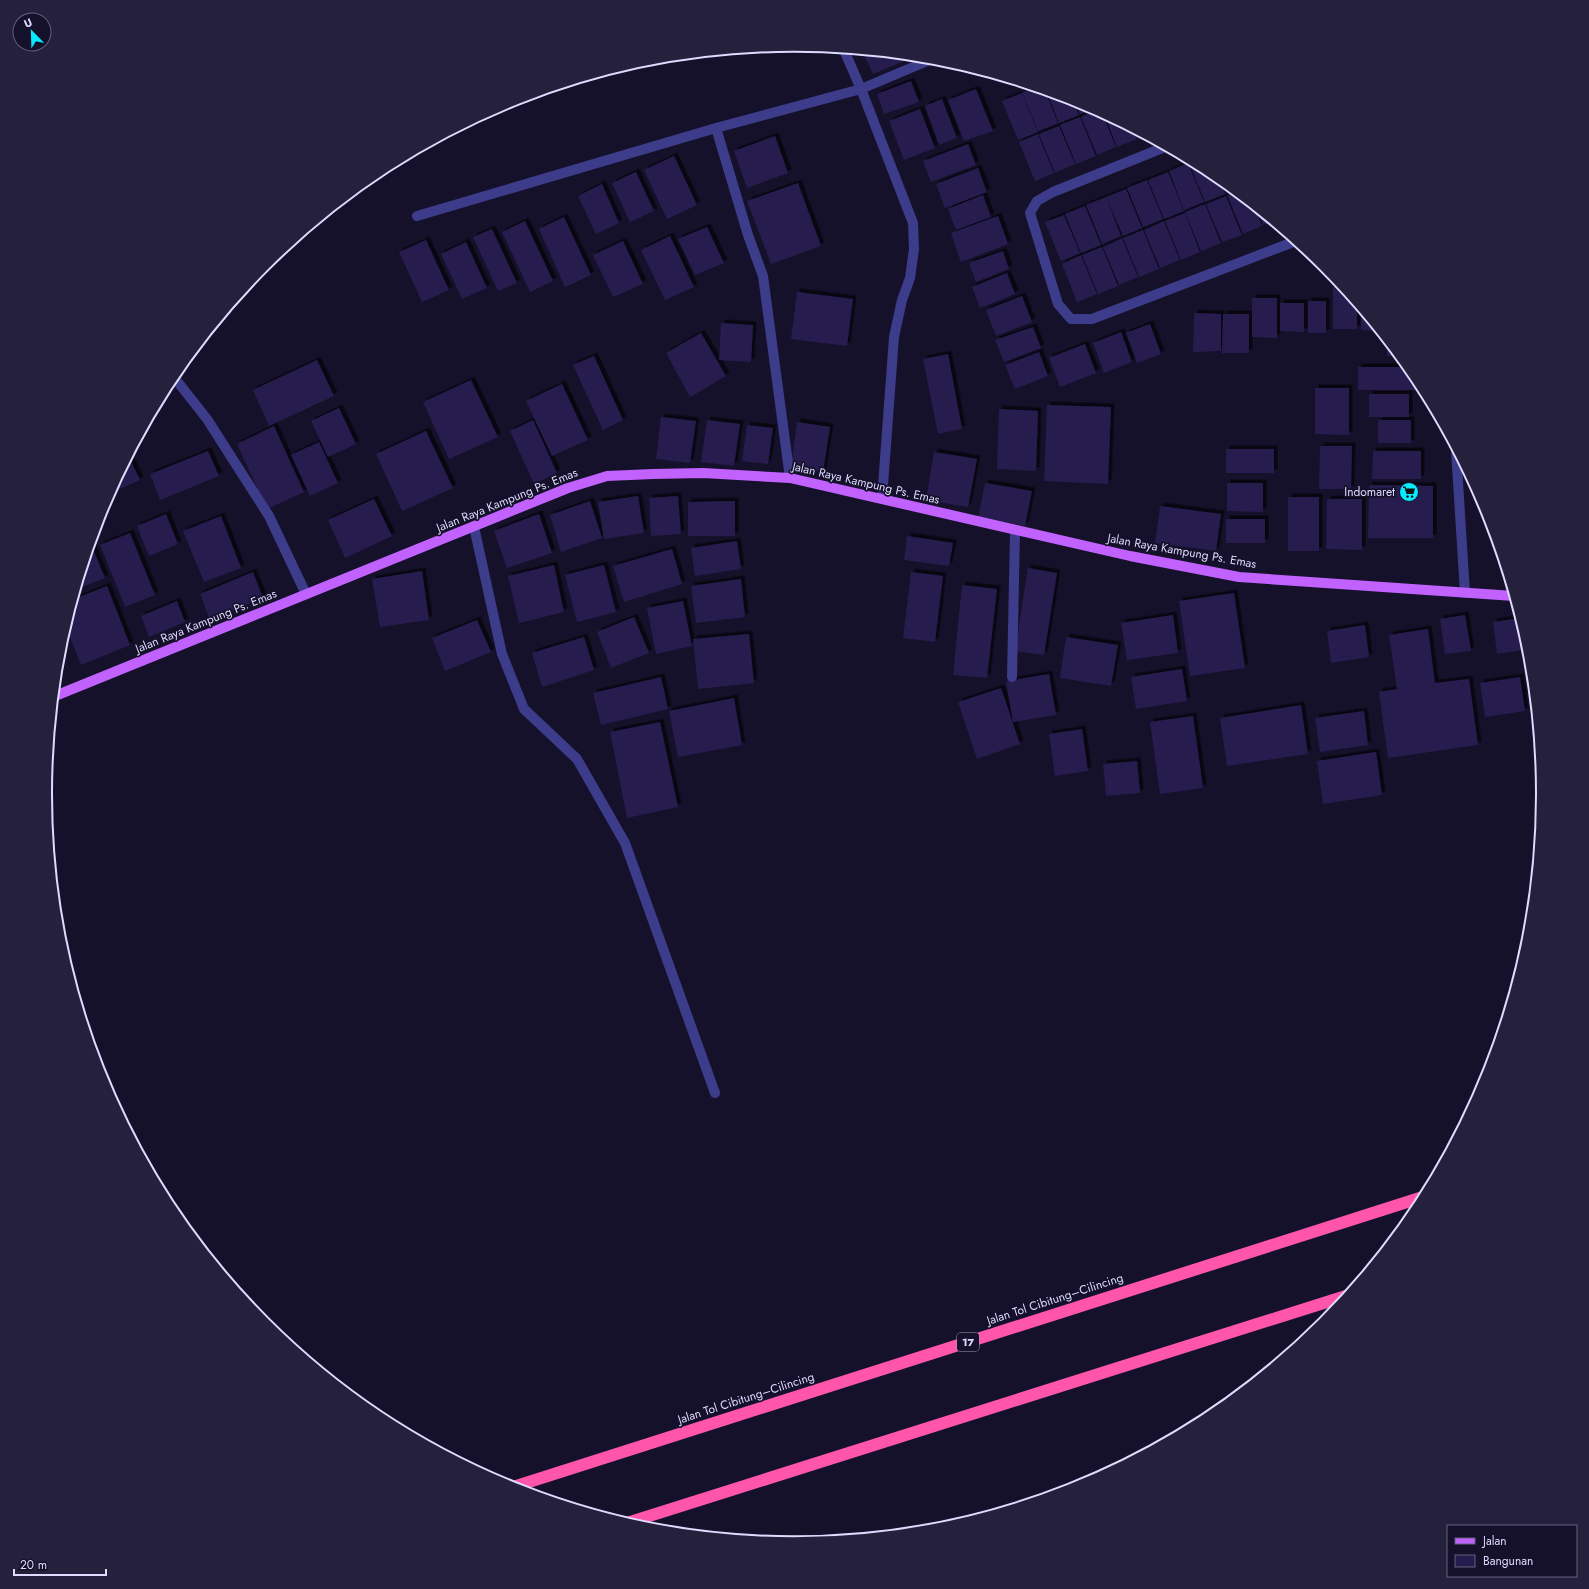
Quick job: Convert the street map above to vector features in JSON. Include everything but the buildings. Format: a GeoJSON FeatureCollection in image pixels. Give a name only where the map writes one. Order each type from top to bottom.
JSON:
{"type":"FeatureCollection","features":[{"type":"Feature","properties":{"kind":"highway","name":"Jalan Tol Cibitung–Cilincing"},"geometry":{"type":"LineString","coordinates":[[521,1484],[1417,1199]]}},
{"type":"Feature","properties":{"kind":"highway"},"geometry":{"type":"LineString","coordinates":[[637,1520],[1340,1298]]}},
{"type":"Feature","properties":{"kind":"main road","name":"Jalan Raya Kampung Ps. Emas"},"geometry":{"type":"LineString","coordinates":[[59,695],[568,488],[608,476],[703,473],[790,478],[1016,531],[1130,556],[1239,577],[1510,596]]}},
{"type":"Feature","properties":{"kind":"street"},"geometry":{"type":"LineString","coordinates":[[846,54],[862,88],[913,223],[914,249],[910,278],[902,300],[894,337],[882,499]]}},
{"type":"Feature","properties":{"kind":"street"},"geometry":{"type":"LineString","coordinates":[[417,216],[716,128],[862,88],[922,63]]}},
{"type":"Feature","properties":{"kind":"street"},"geometry":{"type":"LineString","coordinates":[[716,128],[748,235],[763,276],[790,478]]}},
{"type":"Feature","properties":{"kind":"street"},"geometry":{"type":"LineString","coordinates":[[1162,149],[1053,192],[1037,201],[1030,213],[1058,304],[1071,319],[1092,319],[1291,243]]}},
{"type":"Feature","properties":{"kind":"street"},"geometry":{"type":"LineString","coordinates":[[177,382],[207,419],[269,516],[306,594]]}},
{"type":"Feature","properties":{"kind":"street"},"geometry":{"type":"LineString","coordinates":[[1457,459],[1465,592]]}},
{"type":"Feature","properties":{"kind":"street"},"geometry":{"type":"LineString","coordinates":[[474,527],[502,654],[524,709],[578,759],[624,842],[715,1093]]}},
{"type":"Feature","properties":{"kind":"street"},"geometry":{"type":"LineString","coordinates":[[1012,677],[1016,531]]}},
{"type":"Feature","properties":{"kind":"place","name":"Indomaret"},"geometry":{"type":"Point","coordinates":[1409,492]}}]}
